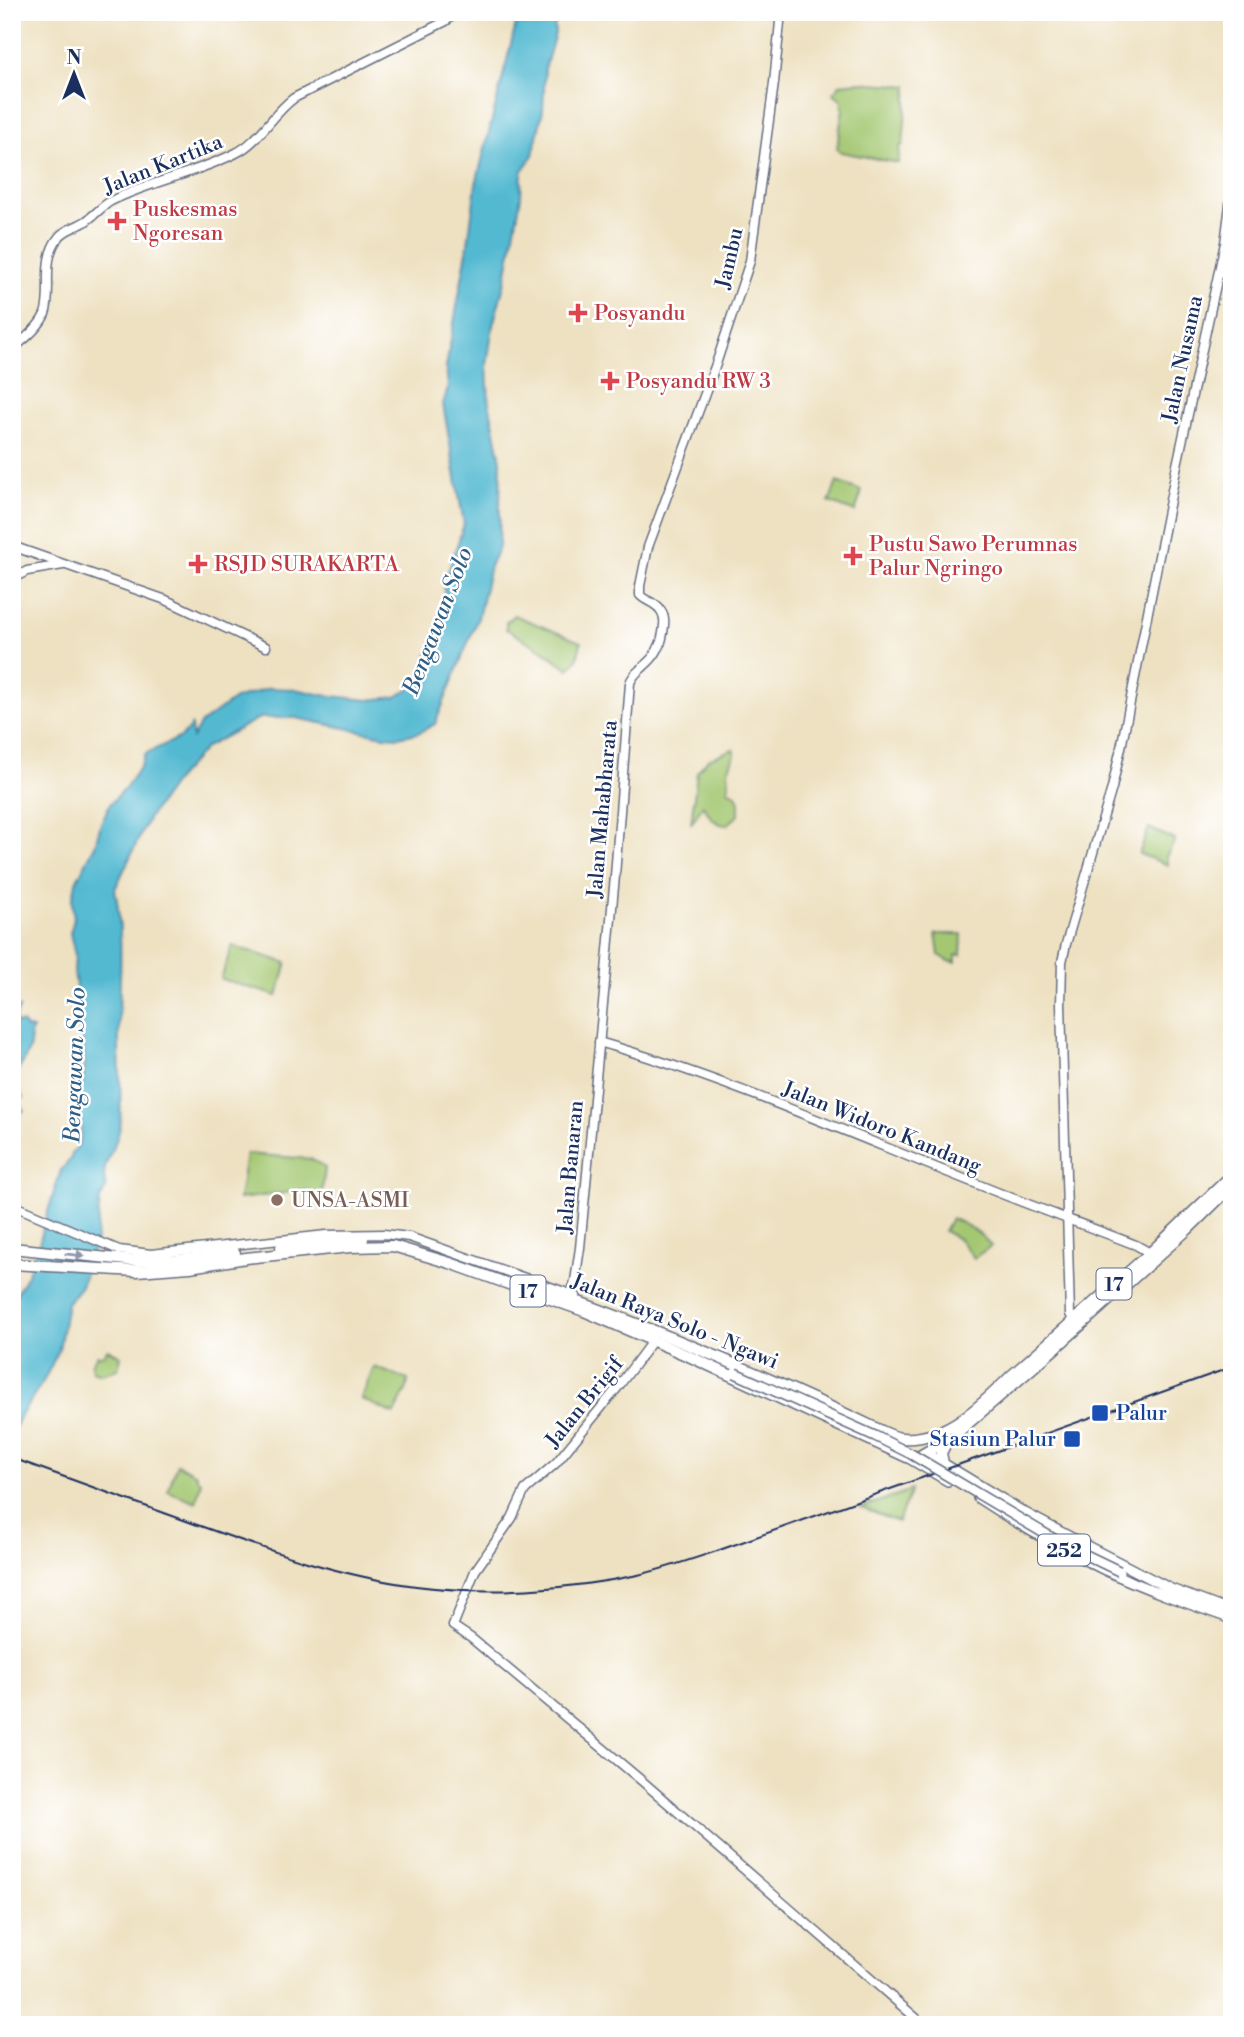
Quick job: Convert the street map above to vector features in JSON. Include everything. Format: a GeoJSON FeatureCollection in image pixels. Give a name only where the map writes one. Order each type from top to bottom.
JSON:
{"type":"FeatureCollection","features":[{"type":"Feature","properties":{"kind":"highway","name":"Jalan Raya Solo - Ngawi"},"geometry":{"type":"LineString","coordinates":[[137,1266],[190,1267],[259,1256],[350,1247],[393,1246],[584,1311],[653,1340],[794,1390],[902,1438],[931,1434],[953,1425],[990,1397],[1232,1175]]}},
{"type":"Feature","properties":{"kind":"highway","name":"17"},"geometry":{"type":"LineString","coordinates":[[907,1457],[918,1457],[951,1437],[1052,1351],[1232,1186]]}},
{"type":"Feature","properties":{"kind":"highway","name":"Jalan Raya Solo - Ngawi"},"geometry":{"type":"LineString","coordinates":[[137,1266],[187,1255],[351,1237],[427,1246],[574,1297],[907,1457]]}},
{"type":"Feature","properties":{"kind":"highway","name":"17"},"geometry":{"type":"LineString","coordinates":[[12,1248],[137,1266]]}},
{"type":"Feature","properties":{"kind":"highway","name":"17"},"geometry":{"type":"LineString","coordinates":[[12,1264],[137,1266]]}},
{"type":"Feature","properties":{"kind":"highway"},"geometry":{"type":"LineString","coordinates":[[880,1444],[887,1440],[886,1433]]}},
{"type":"Feature","properties":{"kind":"highway"},"geometry":{"type":"LineString","coordinates":[[943,1464],[942,1450],[951,1437]]}},
{"type":"Feature","properties":{"kind":"highway"},"geometry":{"type":"LineString","coordinates":[[894,1451],[895,1442],[902,1438],[926,1453]]}},
{"type":"Feature","properties":{"kind":"main road","name":"17"},"geometry":{"type":"LineString","coordinates":[[695,1353],[710,1362],[736,1371]]}},
{"type":"Feature","properties":{"kind":"main road","name":"252"},"geometry":{"type":"LineString","coordinates":[[736,1371],[911,1454],[1057,1541],[1155,1588],[1165,1590]]}},
{"type":"Feature","properties":{"kind":"main road","name":"252"},"geometry":{"type":"LineString","coordinates":[[926,1453],[1053,1529],[1165,1590],[1232,1619]]}},
{"type":"Feature","properties":{"kind":"main road","name":"252"},"geometry":{"type":"LineString","coordinates":[[907,1457],[1024,1528],[1108,1572],[1232,1612]]}},
{"type":"Feature","properties":{"kind":"main road"},"geometry":{"type":"LineString","coordinates":[[971,1494],[970,1489],[978,1484]]}},
{"type":"Feature","properties":{"kind":"street","name":"Jalan Kartika"},"geometry":{"type":"LineString","coordinates":[[12,349],[39,323],[45,313],[48,267],[54,244],[64,232],[84,223],[109,202],[239,151],[259,134],[282,107],[300,94],[446,21],[457,12]]}},
{"type":"Feature","properties":{"kind":"street","name":"Jambu"},"geometry":{"type":"LineString","coordinates":[[644,600],[639,591],[648,549],[716,364],[750,261],[781,12]]}},
{"type":"Feature","properties":{"kind":"street","name":"Jalan Nusama"},"geometry":{"type":"LineString","coordinates":[[1073,1320],[1070,1314],[1062,962],[1112,788],[1203,338],[1225,245],[1232,190]]}},
{"type":"Feature","properties":{"kind":"street"},"geometry":{"type":"LineString","coordinates":[[12,545],[166,600],[266,647]]}},
{"type":"Feature","properties":{"kind":"street"},"geometry":{"type":"LineString","coordinates":[[12,579],[27,571],[63,565]]}},
{"type":"Feature","properties":{"kind":"street","name":"Jalan Mahabharata"},"geometry":{"type":"LineString","coordinates":[[599,1042],[622,798],[629,688],[634,674],[646,665],[661,646],[664,623],[660,609],[644,600]]}},
{"type":"Feature","properties":{"kind":"street","name":"Jalan Widoro Kandang"},"geometry":{"type":"LineString","coordinates":[[599,1042],[762,1098],[1136,1245],[1150,1253]]}},
{"type":"Feature","properties":{"kind":"street","name":"Jalan Banaran"},"geometry":{"type":"LineString","coordinates":[[574,1297],[599,1042]]}},
{"type":"Feature","properties":{"kind":"street"},"geometry":{"type":"LineString","coordinates":[[12,1205],[119,1250],[187,1255]]}},
{"type":"Feature","properties":{"kind":"street","name":"Jalan Brigif"},"geometry":{"type":"LineString","coordinates":[[653,1340],[585,1429],[546,1474],[533,1483],[523,1495],[512,1518],[475,1571],[453,1626],[471,1638],[642,1781],[924,2025]]}},
{"type":"Feature","properties":{"kind":"green space"},"geometry":{"type":"Polygon","coordinates":[[[858,82],[908,86],[903,145],[900,146],[898,163],[841,152],[837,148],[843,108],[841,99],[833,93],[841,84],[858,82]]]}},
{"type":"Feature","properties":{"kind":"green space"},"geometry":{"type":"Polygon","coordinates":[[[837,482],[862,491],[855,512],[829,502],[837,482]]]}},
{"type":"Feature","properties":{"kind":"green space"},"geometry":{"type":"Polygon","coordinates":[[[514,615],[581,642],[577,660],[569,669],[506,629],[506,622],[514,615]]]}},
{"type":"Feature","properties":{"kind":"green space"},"geometry":{"type":"Polygon","coordinates":[[[733,749],[735,754],[728,770],[727,790],[736,794],[739,815],[727,825],[718,823],[703,805],[691,824],[697,772],[708,759],[733,749]]]}},
{"type":"Feature","properties":{"kind":"green space"},"geometry":{"type":"Polygon","coordinates":[[[1149,828],[1175,840],[1166,857],[1168,865],[1139,854],[1149,828]]]}},
{"type":"Feature","properties":{"kind":"green space"},"geometry":{"type":"Polygon","coordinates":[[[936,934],[962,934],[961,955],[956,955],[956,962],[939,955],[936,934]]]}},
{"type":"Feature","properties":{"kind":"green space"},"geometry":{"type":"Polygon","coordinates":[[[232,946],[287,963],[277,996],[221,979],[232,946]]]}},
{"type":"Feature","properties":{"kind":"green space"},"geometry":{"type":"Polygon","coordinates":[[[246,1154],[311,1159],[325,1168],[320,1207],[307,1190],[239,1199],[246,1154]]]}},
{"type":"Feature","properties":{"kind":"green space"},"geometry":{"type":"Polygon","coordinates":[[[951,1218],[973,1229],[991,1246],[974,1258],[959,1239],[944,1231],[951,1218]]]}},
{"type":"Feature","properties":{"kind":"green space"},"geometry":{"type":"Polygon","coordinates":[[[108,1349],[121,1356],[118,1369],[101,1374],[92,1371],[91,1364],[97,1355],[102,1355],[108,1349]]]}},
{"type":"Feature","properties":{"kind":"green space"},"geometry":{"type":"Polygon","coordinates":[[[374,1367],[408,1380],[407,1388],[394,1414],[361,1399],[374,1367]]]}},
{"type":"Feature","properties":{"kind":"green space"},"geometry":{"type":"Polygon","coordinates":[[[177,1464],[197,1474],[197,1479],[201,1481],[196,1502],[168,1491],[177,1464]]]}},
{"type":"Feature","properties":{"kind":"green space"},"geometry":{"type":"Polygon","coordinates":[[[911,1490],[898,1522],[861,1508],[911,1490]]]}},
{"type":"Feature","properties":{"kind":"water"},"geometry":{"type":"Polygon","coordinates":[[[519,12],[554,12],[555,34],[545,68],[543,110],[533,155],[522,171],[521,197],[487,365],[489,402],[501,461],[499,547],[490,566],[478,618],[435,724],[418,733],[398,737],[296,718],[259,718],[206,747],[175,781],[148,819],[115,889],[120,945],[120,1126],[104,1173],[107,1187],[100,1199],[96,1239],[81,1286],[67,1303],[59,1350],[12,1435],[12,1301],[27,1275],[39,1244],[61,1170],[71,1159],[81,1136],[85,1063],[74,971],[75,955],[70,933],[74,919],[72,902],[76,882],[95,845],[110,804],[142,764],[145,754],[181,737],[191,726],[192,738],[201,723],[235,699],[269,688],[295,689],[368,700],[396,697],[418,683],[445,606],[444,585],[464,524],[443,404],[448,388],[446,367],[476,184],[519,12]]]}},
{"type":"Feature","properties":{"kind":"water"},"geometry":{"type":"Polygon","coordinates":[[[19,1008],[16,1023],[33,1029],[27,1054],[14,1080],[16,1091],[20,1092],[23,1098],[20,1102],[24,1111],[13,1116],[12,1051],[15,1046],[12,1042],[12,1012],[19,1008]]]}},
{"type":"Feature","properties":{"kind":"railway"},"geometry":{"type":"LineString","coordinates":[[12,1458],[247,1542],[358,1576],[443,1589],[527,1590],[611,1580],[686,1561],[1232,1367]]}},
{"type":"Feature","properties":{"kind":"place","name":"Puskesmas Ngoresan"},"geometry":{"type":"Point","coordinates":[117,221]}},
{"type":"Feature","properties":{"kind":"place","name":"Posyandu"},"geometry":{"type":"Point","coordinates":[578,313]}},
{"type":"Feature","properties":{"kind":"place","name":"Posyandu RW 3"},"geometry":{"type":"Point","coordinates":[610,381]}},
{"type":"Feature","properties":{"kind":"place","name":"Pustu Sawo Perumnas Palur Ngringo"},"geometry":{"type":"Point","coordinates":[853,556]}},
{"type":"Feature","properties":{"kind":"place","name":"RSJD SURAKARTA"},"geometry":{"type":"Point","coordinates":[198,564]}},
{"type":"Feature","properties":{"kind":"place","name":"UNSA-ASMI"},"geometry":{"type":"Point","coordinates":[277,1200]}},
{"type":"Feature","properties":{"kind":"place","name":"Palur"},"geometry":{"type":"Point","coordinates":[1100,1413]}},
{"type":"Feature","properties":{"kind":"place","name":"Stasiun Palur"},"geometry":{"type":"Point","coordinates":[1072,1439]}},
{"type":"Feature","properties":{"kind":"water label","name":"Bengawan Solo"},"geometry":{"type":"Point","coordinates":[437,621]}},
{"type":"Feature","properties":{"kind":"water label","name":"Bengawan Solo"},"geometry":{"type":"Point","coordinates":[74,1065]}}]}
